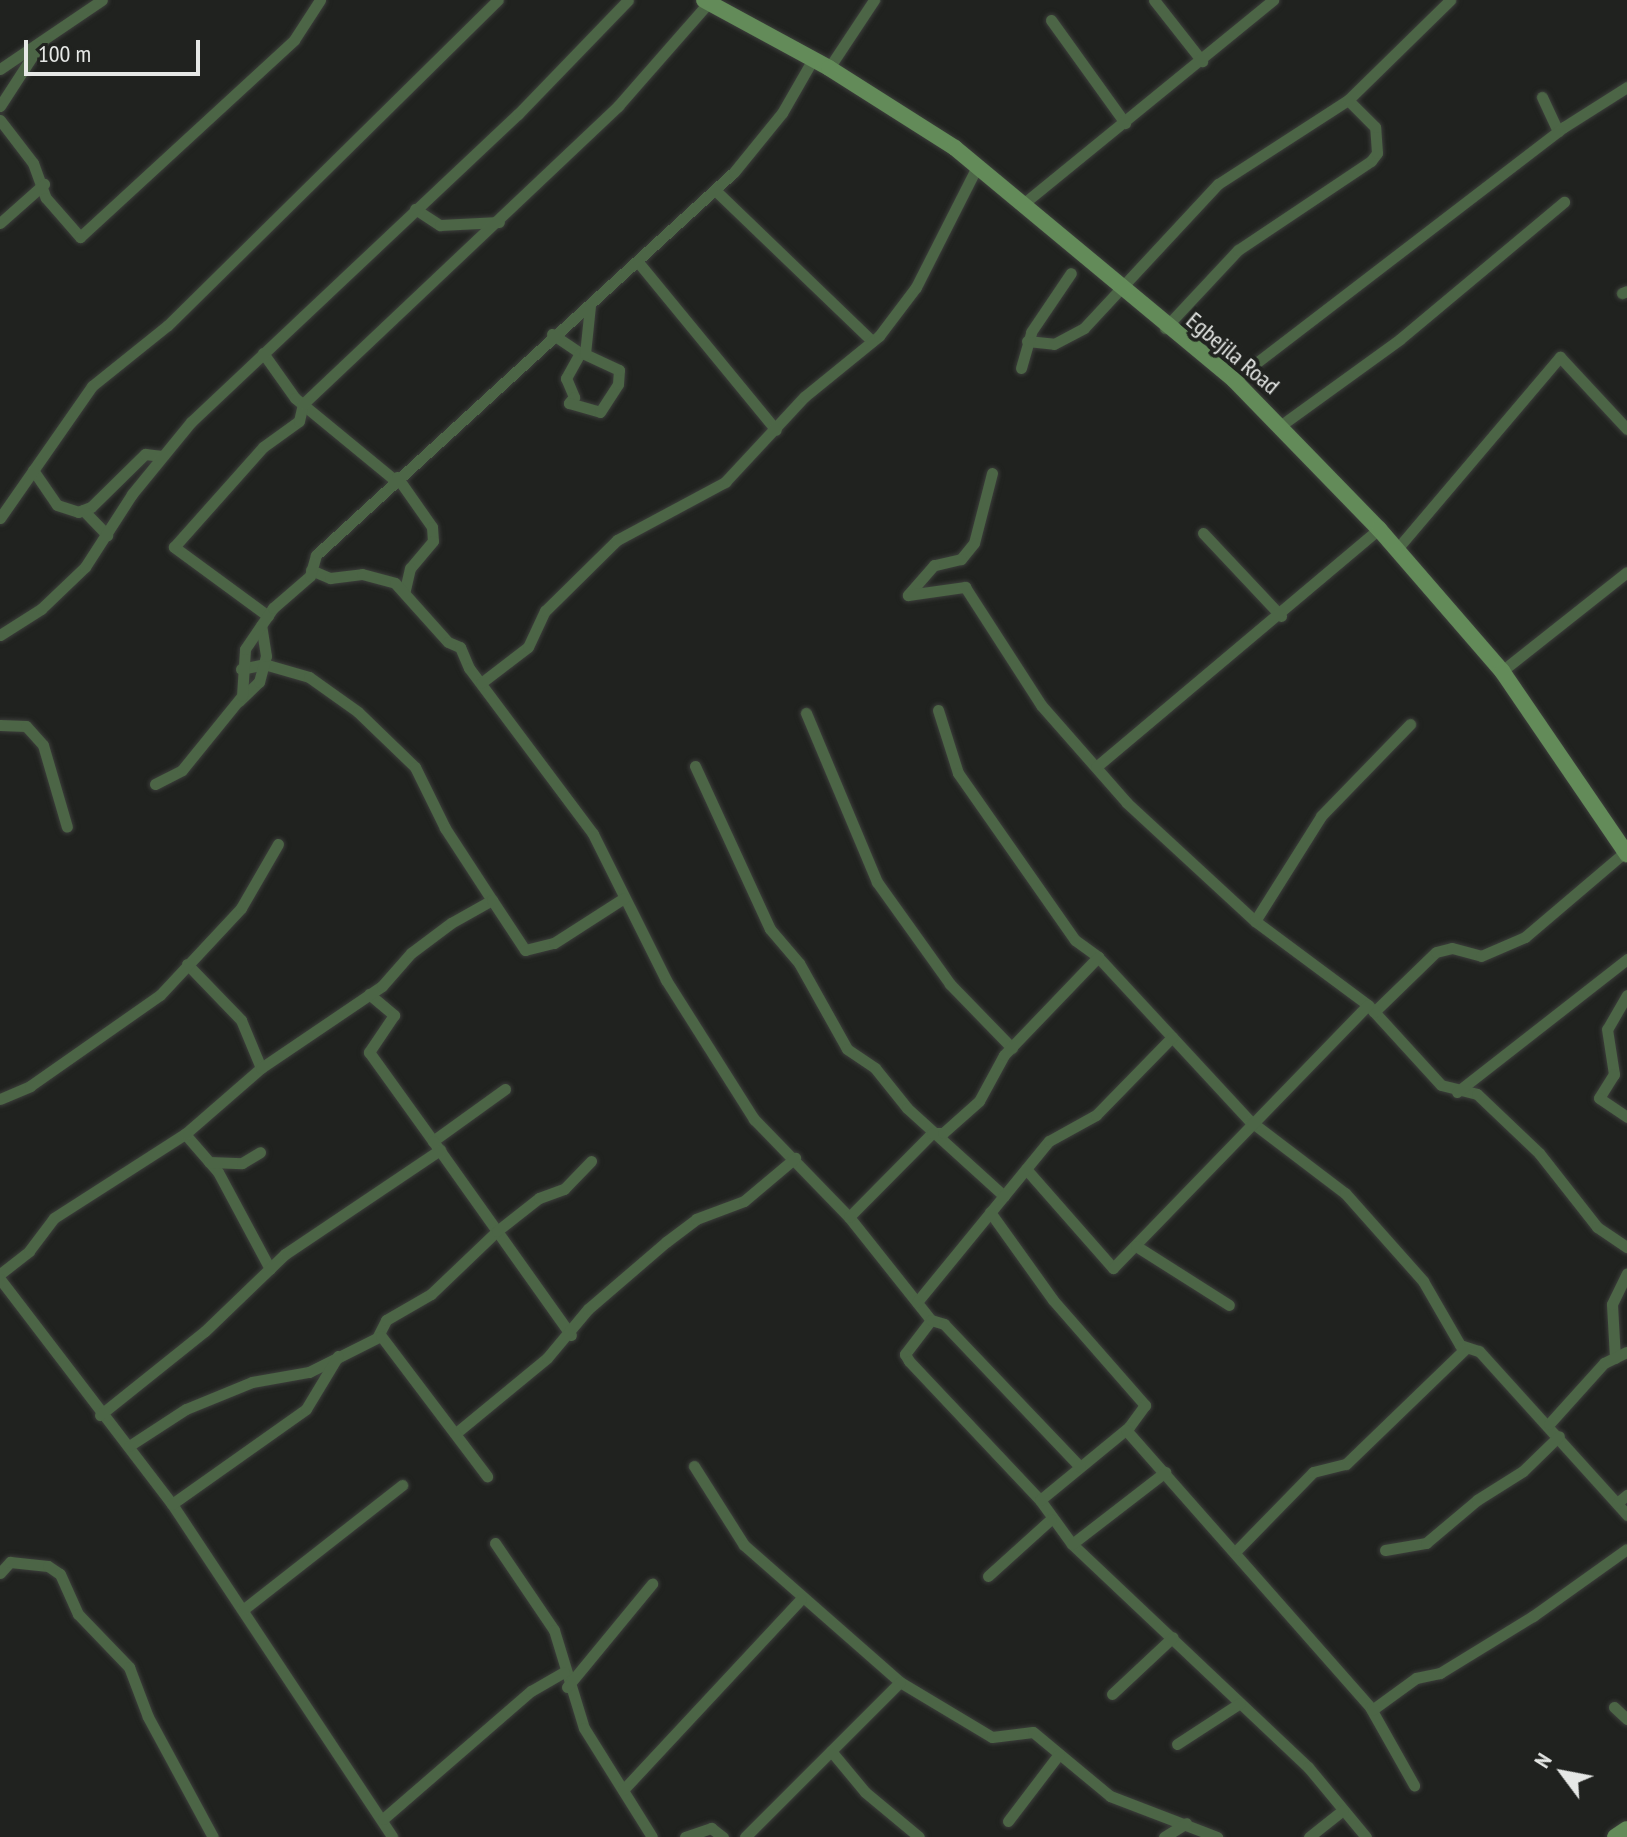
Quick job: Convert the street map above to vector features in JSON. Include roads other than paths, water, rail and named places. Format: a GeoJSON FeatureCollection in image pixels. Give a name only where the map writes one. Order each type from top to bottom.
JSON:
{"type":"FeatureCollection","features":[{"type":"Feature","properties":{"kind":"street"},"geometry":{"type":"LineString","coordinates":[[0,69],[102,0]]}},
{"type":"Feature","properties":{"kind":"street"},"geometry":{"type":"LineString","coordinates":[[0,120],[44,184],[46,198],[80,237],[294,40],[320,0]]}},
{"type":"Feature","properties":{"kind":"street"},"geometry":{"type":"LineString","coordinates":[[0,518],[92,386],[168,325],[498,0]]}},
{"type":"Feature","properties":{"kind":"street"},"geometry":{"type":"LineString","coordinates":[[0,635],[51,601],[107,535],[132,494],[162,456],[263,353],[628,0]]}},
{"type":"Feature","properties":{"kind":"street"},"geometry":{"type":"LineString","coordinates":[[829,68],[874,0]]}},
{"type":"Feature","properties":{"kind":"street"},"geometry":{"type":"LineString","coordinates":[[1154,0],[1202,61]]}},
{"type":"Feature","properties":{"kind":"street"},"geometry":{"type":"LineString","coordinates":[[1023,204],[1273,0]]}},
{"type":"Feature","properties":{"kind":"street"},"geometry":{"type":"LineString","coordinates":[[1027,341],[1061,342],[1089,323],[1118,287],[1218,184],[1348,100],[1450,0]]}},
{"type":"Feature","properties":{"kind":"street"},"geometry":{"type":"LineString","coordinates":[[264,620],[174,547],[263,447],[299,421],[303,404],[499,222],[618,106],[706,1]]}},
{"type":"Feature","properties":{"kind":"street","name":"Egbejila Road"},"geometry":{"type":"LineString","coordinates":[[706,1],[829,68],[977,167],[1165,328],[1234,380],[1379,529],[1502,671],[1626,853]]}},
{"type":"Feature","properties":{"kind":"street"},"geometry":{"type":"LineString","coordinates":[[1051,20],[1125,123]]}},
{"type":"Feature","properties":{"kind":"street"},"geometry":{"type":"LineString","coordinates":[[0,106],[41,42]]}},
{"type":"Feature","properties":{"kind":"street"},"geometry":{"type":"LineString","coordinates":[[238,701],[245,649],[264,620],[311,570],[316,555],[506,378],[531,364],[552,334],[590,306],[715,190],[765,137],[813,59]]}},
{"type":"Feature","properties":{"kind":"street"},"geometry":{"type":"LineString","coordinates":[[1234,380],[1558,132],[1627,87]]}},
{"type":"Feature","properties":{"kind":"street"},"geometry":{"type":"LineString","coordinates":[[1542,97],[1558,132]]}},
{"type":"Feature","properties":{"kind":"street"},"geometry":{"type":"LineString","coordinates":[[1165,328],[1238,250],[1371,161],[1377,153],[1375,127],[1348,100]]}},
{"type":"Feature","properties":{"kind":"street"},"geometry":{"type":"LineString","coordinates":[[481,683],[528,647],[545,611],[617,540],[725,482],[804,397],[872,341],[916,287],[977,167]]}},
{"type":"Feature","properties":{"kind":"street"},"geometry":{"type":"LineString","coordinates":[[0,223],[44,184]]}},
{"type":"Feature","properties":{"kind":"street"},"geometry":{"type":"LineString","coordinates":[[715,190],[872,341]]}},
{"type":"Feature","properties":{"kind":"street"},"geometry":{"type":"LineString","coordinates":[[1280,426],[1400,339],[1564,202]]}},
{"type":"Feature","properties":{"kind":"street"},"geometry":{"type":"LineString","coordinates":[[415,209],[440,225],[499,222]]}},
{"type":"Feature","properties":{"kind":"street"},"geometry":{"type":"LineString","coordinates":[[638,262],[776,430]]}},
{"type":"Feature","properties":{"kind":"street"},"geometry":{"type":"LineString","coordinates":[[1021,368],[1027,341],[1071,273]]}},
{"type":"Feature","properties":{"kind":"street"},"geometry":{"type":"LineString","coordinates":[[552,334],[580,353],[566,378],[574,397],[569,403],[600,412],[618,384],[619,370],[585,354],[590,306]]}},
{"type":"Feature","properties":{"kind":"street"},"geometry":{"type":"LineString","coordinates":[[263,353],[303,404],[396,478],[432,527],[433,541],[410,568],[405,590]]}},
{"type":"Feature","properties":{"kind":"street"},"geometry":{"type":"LineString","coordinates":[[1397,549],[1560,357],[1627,429]]}},
{"type":"Feature","properties":{"kind":"street"},"geometry":{"type":"LineString","coordinates":[[83,510],[117,484],[145,454],[162,456]]}},
{"type":"Feature","properties":{"kind":"street"},"geometry":{"type":"LineString","coordinates":[[33,470],[57,505],[83,510],[107,535]]}},
{"type":"Feature","properties":{"kind":"street"},"geometry":{"type":"LineString","coordinates":[[992,473],[974,543],[961,559],[934,565],[908,595],[965,587],[1041,705],[1096,767],[1255,921],[1371,1008],[1441,1085],[1457,1092],[1477,1094],[1539,1153],[1597,1227],[1627,1247]]}},
{"type":"Feature","properties":{"kind":"street"},"geometry":{"type":"LineString","coordinates":[[117,484],[132,494]]}},
{"type":"Feature","properties":{"kind":"street"},"geometry":{"type":"LineString","coordinates":[[1096,767],[1281,616],[1379,529]]}},
{"type":"Feature","properties":{"kind":"street"},"geometry":{"type":"LineString","coordinates":[[1203,533],[1281,616]]}},
{"type":"Feature","properties":{"kind":"street"},"geometry":{"type":"LineString","coordinates":[[311,570],[330,578],[383,578],[405,590],[448,642],[460,647],[481,683],[593,834],[666,980],[754,1119],[849,1217],[931,1320],[944,1324],[1080,1467]]}},
{"type":"Feature","properties":{"kind":"street"},"geometry":{"type":"LineString","coordinates":[[1502,671],[1627,572]]}},
{"type":"Feature","properties":{"kind":"street"},"geometry":{"type":"LineString","coordinates":[[155,784],[182,770],[238,701],[250,696],[264,664],[264,620]]}},
{"type":"Feature","properties":{"kind":"street"},"geometry":{"type":"LineString","coordinates":[[241,669],[264,664],[330,688],[415,767],[445,828],[525,950],[554,943],[624,898]]}},
{"type":"Feature","properties":{"kind":"street"},"geometry":{"type":"LineString","coordinates":[[938,710],[958,773],[1075,940],[1098,957],[1250,1121],[1345,1193],[1423,1281],[1465,1349]]}},
{"type":"Feature","properties":{"kind":"street"},"geometry":{"type":"LineString","coordinates":[[806,713],[877,882],[950,984],[1012,1048]]}},
{"type":"Feature","properties":{"kind":"street"},"geometry":{"type":"LineString","coordinates":[[1255,921],[1321,816],[1410,724]]}},
{"type":"Feature","properties":{"kind":"street"},"geometry":{"type":"LineString","coordinates":[[0,725],[26,726],[43,745],[67,827]]}},
{"type":"Feature","properties":{"kind":"street"},"geometry":{"type":"LineString","coordinates":[[695,766],[770,929],[799,963],[847,1049],[875,1068],[932,1133],[1004,1196]]}},
{"type":"Feature","properties":{"kind":"street"},"geometry":{"type":"LineString","coordinates":[[0,1099],[130,1021],[241,908],[278,844]]}},
{"type":"Feature","properties":{"kind":"street"},"geometry":{"type":"LineString","coordinates":[[1026,1169],[1113,1268],[1136,1246],[1155,1218],[1250,1121],[1436,952],[1452,948],[1481,956],[1525,937],[1626,853]]}},
{"type":"Feature","properties":{"kind":"street"},"geometry":{"type":"LineString","coordinates":[[392,1837],[383,1819],[172,1504],[129,1446],[100,1415],[0,1276],[29,1251],[54,1218],[185,1134],[261,1068],[369,994],[411,953],[492,900]]}},
{"type":"Feature","properties":{"kind":"street"},"geometry":{"type":"LineString","coordinates":[[849,1217],[932,1133],[943,1133],[979,1101],[1012,1048],[1098,957]]}},
{"type":"Feature","properties":{"kind":"street"},"geometry":{"type":"LineString","coordinates":[[1457,1092],[1627,959]]}},
{"type":"Feature","properties":{"kind":"street"},"geometry":{"type":"LineString","coordinates":[[187,964],[241,1020],[261,1068]]}},
{"type":"Feature","properties":{"kind":"street"},"geometry":{"type":"LineString","coordinates":[[369,994],[394,1015],[369,1052],[571,1335]]}},
{"type":"Feature","properties":{"kind":"street"},"geometry":{"type":"LineString","coordinates":[[1627,995],[1607,1029],[1614,1074],[1599,1098],[1627,1117]]}},
{"type":"Feature","properties":{"kind":"street"},"geometry":{"type":"LineString","coordinates":[[917,1302],[1049,1141],[1096,1115],[1172,1037]]}},
{"type":"Feature","properties":{"kind":"street"},"geometry":{"type":"LineString","coordinates":[[100,1415],[270,1269],[437,1146],[505,1089]]}},
{"type":"Feature","properties":{"kind":"street"},"geometry":{"type":"LineString","coordinates":[[185,1134],[209,1162],[270,1269]]}},
{"type":"Feature","properties":{"kind":"street"},"geometry":{"type":"LineString","coordinates":[[209,1162],[242,1163],[260,1152]]}},
{"type":"Feature","properties":{"kind":"street"},"geometry":{"type":"LineString","coordinates":[[456,1433],[571,1335],[588,1309],[666,1242],[696,1219],[744,1201],[795,1158]]}},
{"type":"Feature","properties":{"kind":"street"},"geometry":{"type":"LineString","coordinates":[[129,1446],[186,1409],[252,1382],[309,1372],[378,1336],[386,1320],[431,1294],[497,1231],[539,1198],[564,1189],[591,1161]]}},
{"type":"Feature","properties":{"kind":"street"},"geometry":{"type":"LineString","coordinates":[[990,1212],[1053,1300],[1145,1405],[1126,1430],[1040,1500]]}},
{"type":"Feature","properties":{"kind":"street"},"geometry":{"type":"LineString","coordinates":[[1136,1246],[1229,1305]]}},
{"type":"Feature","properties":{"kind":"street"},"geometry":{"type":"LineString","coordinates":[[1615,1358],[1612,1304],[1627,1273]]}},
{"type":"Feature","properties":{"kind":"street"},"geometry":{"type":"LineString","coordinates":[[931,1320],[905,1354],[1040,1500],[1072,1544],[1240,1703],[1366,1837]]}},
{"type":"Feature","properties":{"kind":"street"},"geometry":{"type":"LineString","coordinates":[[378,1336],[487,1476]]}},
{"type":"Feature","properties":{"kind":"street"},"geometry":{"type":"LineString","coordinates":[[1465,1349],[1479,1351],[1622,1499],[1627,1515]]}},
{"type":"Feature","properties":{"kind":"street"},"geometry":{"type":"LineString","coordinates":[[1237,1550],[1313,1472],[1346,1464],[1465,1349]]}},
{"type":"Feature","properties":{"kind":"street"},"geometry":{"type":"LineString","coordinates":[[1549,1424],[1615,1358],[1627,1352]]}},
{"type":"Feature","properties":{"kind":"street"},"geometry":{"type":"LineString","coordinates":[[172,1504],[306,1409],[339,1356]]}},
{"type":"Feature","properties":{"kind":"street"},"geometry":{"type":"LineString","coordinates":[[1126,1430],[1237,1550],[1372,1710],[1414,1785]]}},
{"type":"Feature","properties":{"kind":"street"},"geometry":{"type":"LineString","coordinates":[[1385,1550],[1426,1543],[1477,1500],[1523,1471],[1559,1436]]}},
{"type":"Feature","properties":{"kind":"street"},"geometry":{"type":"LineString","coordinates":[[694,1466],[744,1545],[801,1599],[900,1682],[992,1737],[1033,1732],[1110,1796],[1217,1837]]}},
{"type":"Feature","properties":{"kind":"street"},"geometry":{"type":"LineString","coordinates":[[1072,1544],[1165,1472]]}},
{"type":"Feature","properties":{"kind":"street"},"geometry":{"type":"LineString","coordinates":[[244,1609],[402,1485]]}},
{"type":"Feature","properties":{"kind":"street"},"geometry":{"type":"LineString","coordinates":[[988,1576],[1051,1519]]}},
{"type":"Feature","properties":{"kind":"street"},"geometry":{"type":"LineString","coordinates":[[495,1543],[554,1630],[567,1687],[584,1728],[652,1837]]}},
{"type":"Feature","properties":{"kind":"street"},"geometry":{"type":"LineString","coordinates":[[1372,1710],[1416,1678],[1440,1673],[1533,1616],[1627,1549]]}},
{"type":"Feature","properties":{"kind":"street"},"geometry":{"type":"LineString","coordinates":[[0,1573],[10,1562],[48,1566],[60,1574],[78,1614],[129,1667],[148,1717],[213,1837]]}},
{"type":"Feature","properties":{"kind":"street"},"geometry":{"type":"LineString","coordinates":[[567,1687],[652,1584]]}},
{"type":"Feature","properties":{"kind":"street"},"geometry":{"type":"LineString","coordinates":[[623,1790],[801,1599]]}},
{"type":"Feature","properties":{"kind":"street"},"geometry":{"type":"LineString","coordinates":[[1112,1694],[1173,1637]]}},
{"type":"Feature","properties":{"kind":"street"},"geometry":{"type":"LineString","coordinates":[[383,1819],[531,1691],[564,1672]]}},
{"type":"Feature","properties":{"kind":"street"},"geometry":{"type":"LineString","coordinates":[[745,1837],[900,1682]]}},
{"type":"Feature","properties":{"kind":"street"},"geometry":{"type":"LineString","coordinates":[[1177,1744],[1240,1703]]}},
{"type":"Feature","properties":{"kind":"street"},"geometry":{"type":"LineString","coordinates":[[1614,1707],[1627,1719]]}},
{"type":"Feature","properties":{"kind":"street"},"geometry":{"type":"LineString","coordinates":[[831,1751],[865,1792],[919,1837]]}},
{"type":"Feature","properties":{"kind":"street"},"geometry":{"type":"LineString","coordinates":[[1008,1821],[1059,1754]]}},
{"type":"Feature","properties":{"kind":"street"},"geometry":{"type":"LineString","coordinates":[[1309,1837],[1343,1810]]}},
{"type":"Feature","properties":{"kind":"street"},"geometry":{"type":"LineString","coordinates":[[1164,1837],[1186,1823]]}},
{"type":"Feature","properties":{"kind":"street"},"geometry":{"type":"LineString","coordinates":[[685,1837],[711,1828],[723,1837]]}},
{"type":"Feature","properties":{"kind":"street"},"geometry":{"type":"LineString","coordinates":[[1615,1837],[1627,1829]]}}]}
